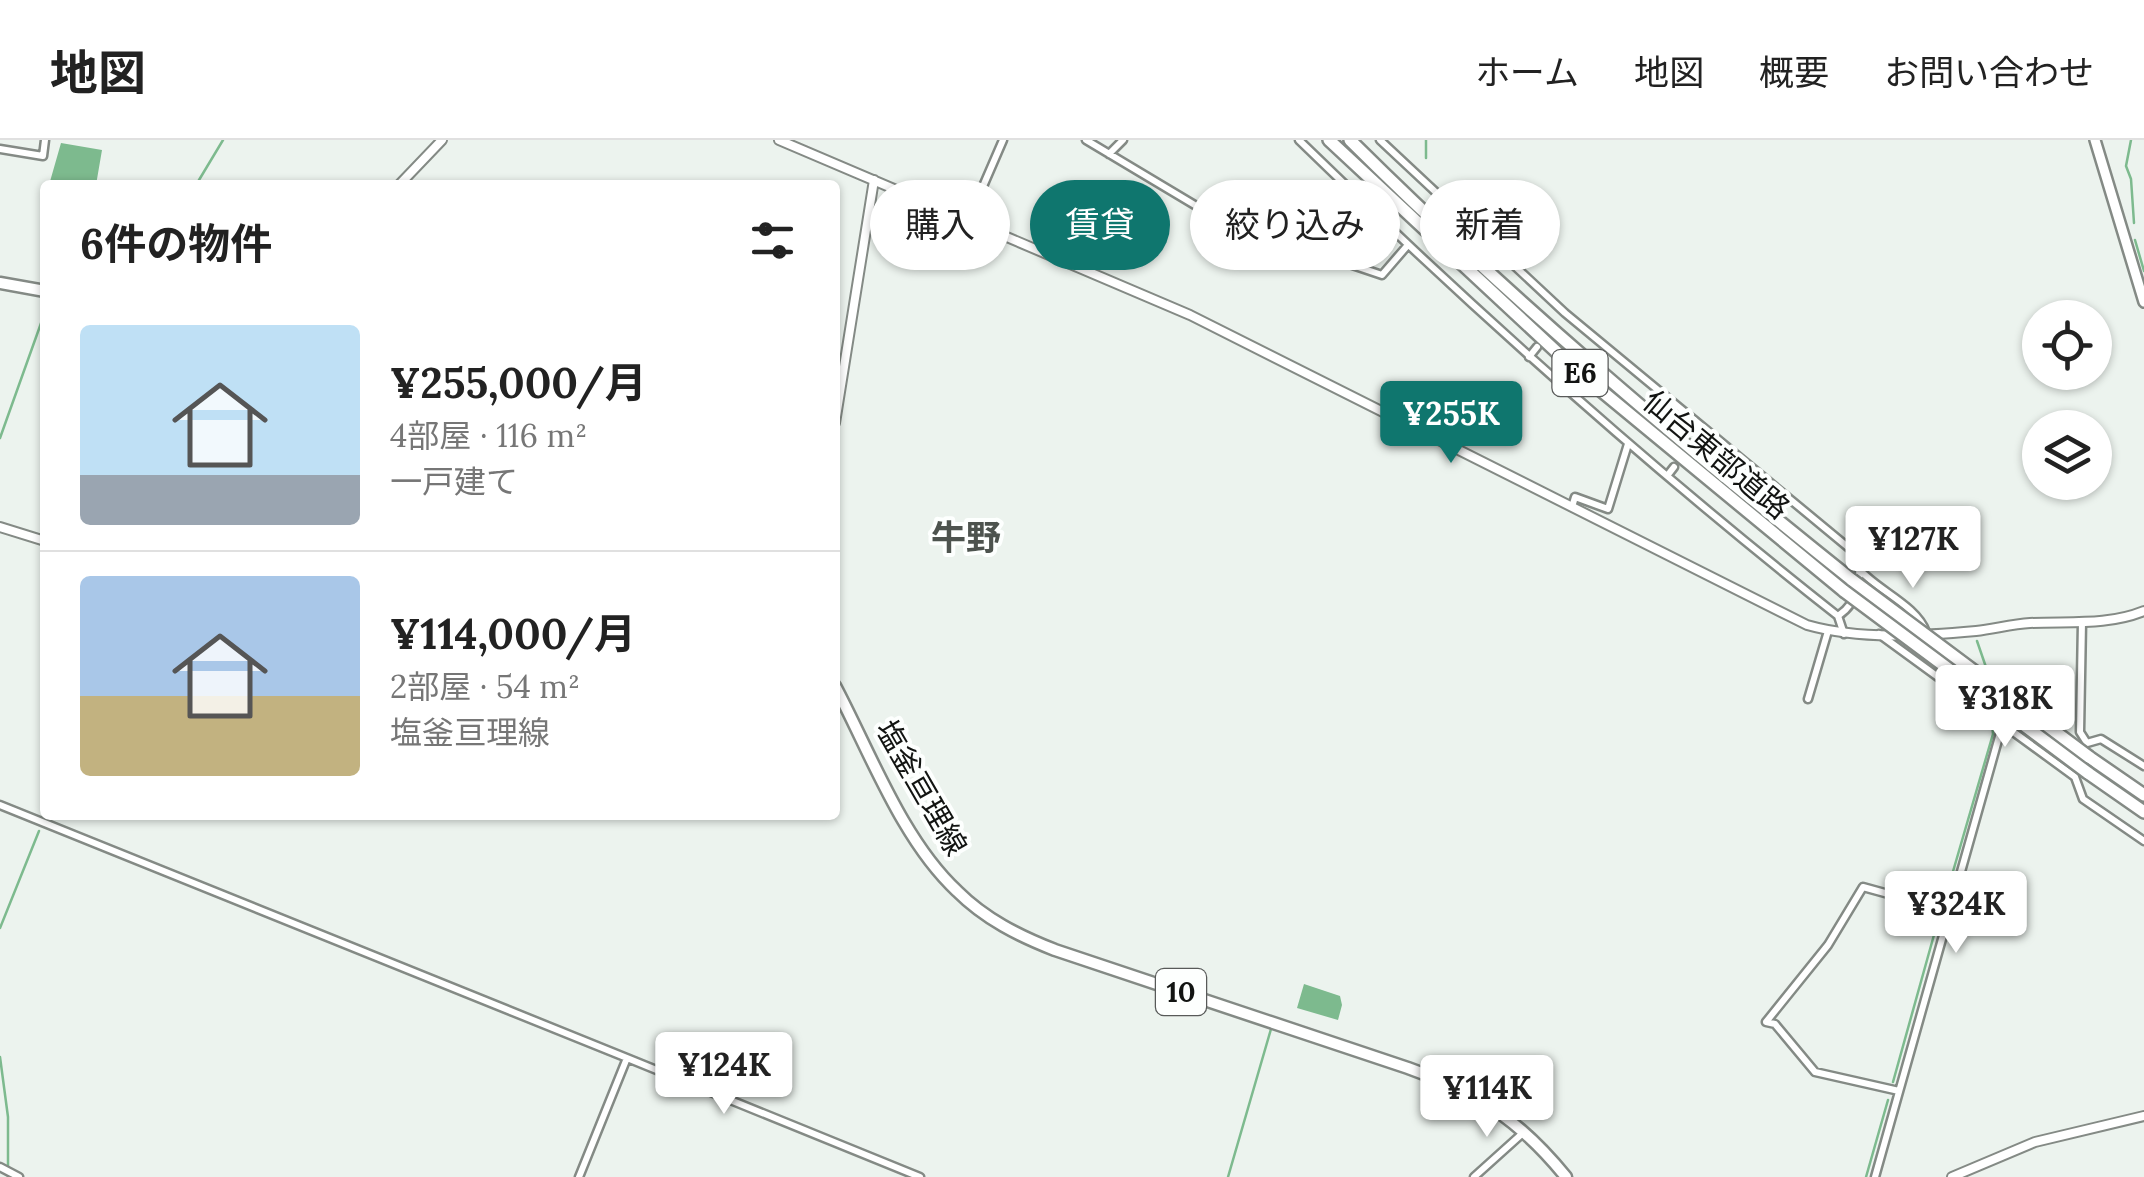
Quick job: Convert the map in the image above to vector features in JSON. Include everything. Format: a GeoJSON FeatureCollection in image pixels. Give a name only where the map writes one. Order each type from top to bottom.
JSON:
{"type":"FeatureCollection","features":[{"type":"Feature","properties":{"kind":"highway","name":"仙台東部道路"},"geometry":{"type":"LineString","coordinates":[[1330,140],[1575,369],[1844,591],[2082,775],[2144,812]]}},
{"type":"Feature","properties":{"kind":"highway","name":"仙台東部道路"},"geometry":{"type":"LineString","coordinates":[[1350,140],[1443,231],[1698,456],[2144,795]]}},
{"type":"Feature","properties":{"kind":"main road"},"geometry":{"type":"LineString","coordinates":[[2095,140],[2144,302]]}},
{"type":"Feature","properties":{"kind":"main road"},"geometry":{"type":"LineString","coordinates":[[0,283],[40,290]]}},
{"type":"Feature","properties":{"kind":"main road","name":"塩釜亘理線"},"geometry":{"type":"LineString","coordinates":[[840,696],[902,814],[934,865],[955,890],[1002,927],[1055,950],[1430,1076],[1493,1106],[1525,1131],[1566,1177]]}},
{"type":"Feature","properties":{"kind":"street"},"geometry":{"type":"LineString","coordinates":[[0,149],[42,156],[46,140]]}},
{"type":"Feature","properties":{"kind":"street"},"geometry":{"type":"LineString","coordinates":[[404,180],[442,140]]}},
{"type":"Feature","properties":{"kind":"street"},"geometry":{"type":"LineString","coordinates":[[778,140],[874,180]]}},
{"type":"Feature","properties":{"kind":"street"},"geometry":{"type":"LineString","coordinates":[[986,180],[1003,140]]}},
{"type":"Feature","properties":{"kind":"street"},"geometry":{"type":"LineString","coordinates":[[1086,140],[1198,207],[1246,221],[1287,243],[1382,275],[1408,246]]}},
{"type":"Feature","properties":{"kind":"street"},"geometry":{"type":"LineString","coordinates":[[1109,154],[1122,140]]}},
{"type":"Feature","properties":{"kind":"street"},"geometry":{"type":"LineString","coordinates":[[1299,140],[1529,357],[1666,476],[1838,616],[1844,634]]}},
{"type":"Feature","properties":{"kind":"street"},"geometry":{"type":"LineString","coordinates":[[1380,140],[1565,314],[1855,553],[1850,608],[1838,616]]}},
{"type":"Feature","properties":{"kind":"street"},"geometry":{"type":"LineString","coordinates":[[840,392],[870,205]]}},
{"type":"Feature","properties":{"kind":"street"},"geometry":{"type":"LineString","coordinates":[[1010,239],[1190,315],[1798,621],[1844,634],[1926,633],[2030,623],[2117,621],[2144,611]]}},
{"type":"Feature","properties":{"kind":"street"},"geometry":{"type":"LineString","coordinates":[[1558,322],[1565,314]]}},
{"type":"Feature","properties":{"kind":"street"},"geometry":{"type":"LineString","coordinates":[[1529,357],[1537,347]]}},
{"type":"Feature","properties":{"kind":"street"},"geometry":{"type":"LineString","coordinates":[[1700,439],[1706,432]]}},
{"type":"Feature","properties":{"kind":"street"},"geometry":{"type":"LineString","coordinates":[[1572,507],[1575,497],[1608,508],[1628,444]]}},
{"type":"Feature","properties":{"kind":"street"},"geometry":{"type":"LineString","coordinates":[[1666,476],[1674,467]]}},
{"type":"Feature","properties":{"kind":"street"},"geometry":{"type":"LineString","coordinates":[[0,526],[40,539]]}},
{"type":"Feature","properties":{"kind":"street"},"geometry":{"type":"LineString","coordinates":[[1856,575],[1916,617],[1926,633]]}},
{"type":"Feature","properties":{"kind":"street"},"geometry":{"type":"LineString","coordinates":[[2082,622],[2080,732],[2088,750]]}},
{"type":"Feature","properties":{"kind":"street"},"geometry":{"type":"LineString","coordinates":[[1808,699],[1828,630]]}},
{"type":"Feature","properties":{"kind":"street"},"geometry":{"type":"LineString","coordinates":[[1878,634],[2002,726],[2082,775]]}},
{"type":"Feature","properties":{"kind":"street"},"geometry":{"type":"LineString","coordinates":[[1875,1177],[2002,726]]}},
{"type":"Feature","properties":{"kind":"street"},"geometry":{"type":"LineString","coordinates":[[2144,766],[2101,739],[2088,750],[2082,775],[2083,799],[2144,841]]}},
{"type":"Feature","properties":{"kind":"street"},"geometry":{"type":"LineString","coordinates":[[0,804],[920,1177]]}},
{"type":"Feature","properties":{"kind":"street"},"geometry":{"type":"LineString","coordinates":[[1899,1092],[1815,1072],[1775,1024],[1766,1022],[1828,945],[1863,887],[1950,911]]}},
{"type":"Feature","properties":{"kind":"street"},"geometry":{"type":"LineString","coordinates":[[579,1177],[627,1058]]}},
{"type":"Feature","properties":{"kind":"street"},"geometry":{"type":"LineString","coordinates":[[1952,1177],[2036,1142],[2144,1116]]}},
{"type":"Feature","properties":{"kind":"street"},"geometry":{"type":"LineString","coordinates":[[1474,1177],[1525,1131]]}},
{"type":"Feature","properties":{"kind":"street"},"geometry":{"type":"LineString","coordinates":[[2,1168],[16,1176]]}},
{"type":"Feature","properties":{"kind":"shaded area"},"geometry":{"type":"Polygon","coordinates":[[[61,143],[102,150],[97,180],[50,180],[61,143]]]}},
{"type":"Feature","properties":{"kind":"shaded area"},"geometry":{"type":"Polygon","coordinates":[[[1304,984],[1340,996],[1338,1020],[1297,1008],[1304,984]]]}},
{"type":"Feature","properties":{"kind":"waterway"},"geometry":{"type":"LineString","coordinates":[[199,180],[223,140]]}},
{"type":"Feature","properties":{"kind":"waterway"},"geometry":{"type":"LineString","coordinates":[[1426,140],[1426,158]]}},
{"type":"Feature","properties":{"kind":"waterway"},"geometry":{"type":"LineString","coordinates":[[2131,140],[2126,166],[2131,179],[2134,223]]}},
{"type":"Feature","properties":{"kind":"waterway"},"geometry":{"type":"LineString","coordinates":[[2135,240],[2144,271]]}},
{"type":"Feature","properties":{"kind":"waterway"},"geometry":{"type":"LineString","coordinates":[[0,438],[40,326]]}},
{"type":"Feature","properties":{"kind":"waterway"},"geometry":{"type":"LineString","coordinates":[[1977,641],[1988,673]]}},
{"type":"Feature","properties":{"kind":"waterway"},"geometry":{"type":"LineString","coordinates":[[1945,899],[1993,734],[1992,724]]}},
{"type":"Feature","properties":{"kind":"waterway"},"geometry":{"type":"LineString","coordinates":[[0,928],[39,831]]}},
{"type":"Feature","properties":{"kind":"waterway"},"geometry":{"type":"LineString","coordinates":[[1893,1082],[1939,917]]}},
{"type":"Feature","properties":{"kind":"waterway"},"geometry":{"type":"LineString","coordinates":[[1228,1177],[1271,1029]]}},
{"type":"Feature","properties":{"kind":"waterway"},"geometry":{"type":"LineString","coordinates":[[0,1057],[8,1117],[8,1177]]}},
{"type":"Feature","properties":{"kind":"waterway"},"geometry":{"type":"LineString","coordinates":[[1866,1177],[1888,1100]]}},
{"type":"Feature","properties":{"kind":"district","name":"牛野"},"geometry":{"type":"Point","coordinates":[966,538]}}]}
